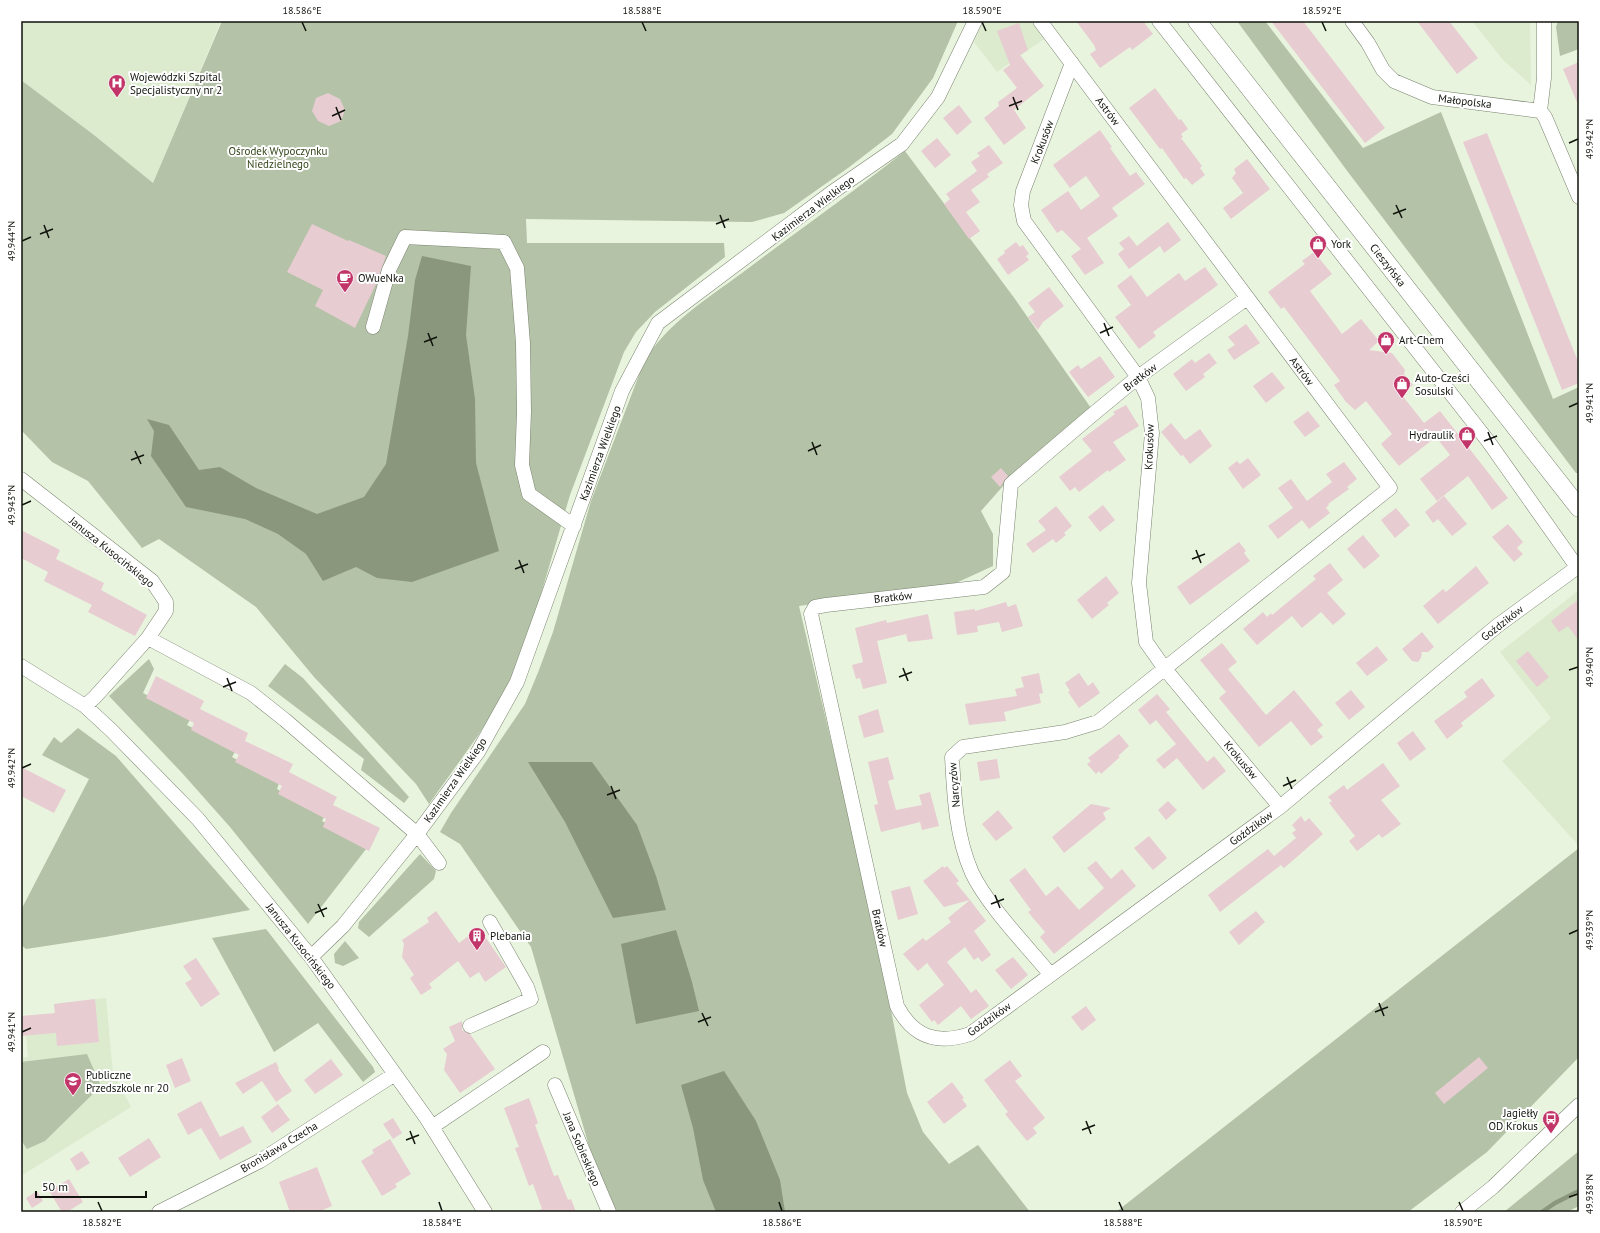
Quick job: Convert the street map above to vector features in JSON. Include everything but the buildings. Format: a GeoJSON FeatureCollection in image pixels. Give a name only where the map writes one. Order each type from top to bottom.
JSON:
{"type":"FeatureCollection","features":[{"type":"Feature","properties":{"kind":"main road","name":"Cieszyńska"},"geometry":{"type":"LineString","coordinates":[[1198,21],[1579,508]]}},
{"type":"Feature","properties":{"kind":"street","name":"Kazimierza Wielkiego"},"geometry":{"type":"LineString","coordinates":[[311,957],[343,926],[417,834],[478,752],[517,682],[622,391],[658,323],[831,193],[902,144],[938,96],[976,21]]}},
{"type":"Feature","properties":{"kind":"street","name":"Astrów"},"geometry":{"type":"LineString","coordinates":[[1040,21],[1390,488],[1164,669]]}},
{"type":"Feature","properties":{"kind":"street"},"geometry":{"type":"LineString","coordinates":[[1159,21],[1488,441],[1578,567]]}},
{"type":"Feature","properties":{"kind":"street","name":"Małopolska"},"geometry":{"type":"LineString","coordinates":[[1352,21],[1376,55],[1383,70],[1394,81],[1432,97],[1540,111]]}},
{"type":"Feature","properties":{"kind":"street"},"geometry":{"type":"LineString","coordinates":[[1544,21],[1544,78],[1540,111],[1545,116],[1579,197]]}},
{"type":"Feature","properties":{"kind":"street","name":"Krokusów"},"geometry":{"type":"LineString","coordinates":[[1072,63],[1023,192],[1021,205],[1024,221],[1138,378],[1148,398],[1152,433],[1139,583],[1146,642],[1164,669],[1280,806]]}},
{"type":"Feature","properties":{"kind":"street"},"geometry":{"type":"LineString","coordinates":[[373,327],[389,270],[405,237],[504,242],[517,268],[523,343],[524,412],[522,465],[530,494],[574,526]]}},
{"type":"Feature","properties":{"kind":"street","name":"Bratków"},"geometry":{"type":"LineString","coordinates":[[904,1020],[897,1006],[811,614],[815,608],[826,605],[984,587],[1003,572],[1012,484],[1092,415],[1138,378],[1247,298]]}},
{"type":"Feature","properties":{"kind":"street","name":"Janusza Kusocińskiego"},"geometry":{"type":"LineString","coordinates":[[21,479],[152,581],[166,602],[166,611],[148,638],[95,697],[85,706]]}},
{"type":"Feature","properties":{"kind":"street","name":"Goździków"},"geometry":{"type":"LineString","coordinates":[[904,1020],[922,1034],[939,1040],[955,1039],[970,1034],[1280,806],[1497,626],[1578,567]]}},
{"type":"Feature","properties":{"kind":"street"},"geometry":{"type":"LineString","coordinates":[[148,638],[251,693],[285,720],[417,834],[439,863]]}},
{"type":"Feature","properties":{"kind":"street","name":"Janusza Kusocińskiego"},"geometry":{"type":"LineString","coordinates":[[21,666],[85,706],[111,730],[198,819],[311,957],[432,1127],[485,1212]]}},
{"type":"Feature","properties":{"kind":"street","name":"Narcyzów"},"geometry":{"type":"LineString","coordinates":[[1050,974],[988,899],[972,873],[961,836],[956,810],[952,757],[963,747],[1065,732],[1098,722],[1164,669]]}},
{"type":"Feature","properties":{"kind":"street"},"geometry":{"type":"LineString","coordinates":[[470,1026],[530,999],[527,987],[490,922]]}},
{"type":"Feature","properties":{"kind":"street"},"geometry":{"type":"LineString","coordinates":[[432,1127],[543,1052]]}},
{"type":"Feature","properties":{"kind":"street","name":"Bronisława Czecha"},"geometry":{"type":"LineString","coordinates":[[159,1212],[260,1161],[395,1074]]}},
{"type":"Feature","properties":{"kind":"street","name":"Jana Sobieskiego"},"geometry":{"type":"LineString","coordinates":[[556,1086],[609,1212]]}},
{"type":"Feature","properties":{"kind":"street"},"geometry":{"type":"LineString","coordinates":[[1462,1212],[1494,1187],[1579,1105]]}},
{"type":"Feature","properties":{"kind":"shaded area","name":"Wojewódzki Szpital Specjalistyczny nr 2"},"geometry":{"type":"Polygon","coordinates":[[[21,21],[221,21],[153,183],[94,135],[21,80],[21,21]]]}},
{"type":"Feature","properties":{"kind":"shaded area"},"geometry":{"type":"Polygon","coordinates":[[[983,21],[1031,21],[1044,39],[997,72],[974,42],[983,21]]]}},
{"type":"Feature","properties":{"kind":"shaded area"},"geometry":{"type":"Polygon","coordinates":[[[1472,21],[1530,21],[1531,85],[1503,60],[1472,21]]]}},
{"type":"Feature","properties":{"kind":"shaded area"},"geometry":{"type":"Polygon","coordinates":[[[422,256],[471,266],[466,335],[475,399],[476,463],[499,551],[412,582],[377,578],[356,567],[323,581],[306,554],[278,534],[245,519],[186,507],[151,456],[154,431],[147,419],[169,425],[199,470],[220,467],[256,488],[317,514],[364,497],[386,464],[408,336],[415,280],[422,256]]]}},
{"type":"Feature","properties":{"kind":"shaded area"},"geometry":{"type":"Polygon","coordinates":[[[1579,590],[1579,846],[1502,761],[1551,718],[1500,652],[1579,590]]]}},
{"type":"Feature","properties":{"kind":"shaded area"},"geometry":{"type":"Polygon","coordinates":[[[528,762],[592,762],[637,825],[656,876],[666,910],[613,918],[565,822],[528,762]]]}},
{"type":"Feature","properties":{"kind":"shaded area"},"geometry":{"type":"Polygon","coordinates":[[[676,930],[699,1011],[636,1024],[621,944],[676,930]]]}},
{"type":"Feature","properties":{"kind":"shaded area","name":"Publiczne Przedszkole nr 20"},"geometry":{"type":"Polygon","coordinates":[[[106,998],[113,1073],[131,1107],[21,1176],[21,1058],[28,1057],[26,1035],[56,1032],[54,1004],[106,998]]]}},
{"type":"Feature","properties":{"kind":"shaded area"},"geometry":{"type":"Polygon","coordinates":[[[724,1071],[756,1121],[780,1180],[785,1212],[716,1212],[703,1180],[693,1128],[681,1085],[724,1071]]]}},
{"type":"Feature","properties":{"kind":"green space","name":"Ośrodek Wypoczynku Niedzielnego"},"geometry":{"type":"Polygon","coordinates":[[[222,21],[958,21],[933,78],[892,134],[848,168],[784,213],[752,222],[526,219],[527,243],[724,243],[725,257],[655,312],[636,332],[624,352],[570,495],[532,625],[505,693],[477,737],[429,804],[416,784],[314,677],[256,607],[159,539],[142,548],[88,481],[52,462],[21,430],[21,80],[94,135],[153,183],[222,21]]]}},
{"type":"Feature","properties":{"kind":"green space"},"geometry":{"type":"Polygon","coordinates":[[[1237,21],[1265,21],[1363,148],[1441,112],[1553,399],[1579,387],[1579,473],[1576,473],[1345,168],[1237,21]]]}},
{"type":"Feature","properties":{"kind":"green space"},"geometry":{"type":"Polygon","coordinates":[[[1558,21],[1579,21],[1579,49],[1560,56],[1556,27],[1558,21]]]}},
{"type":"Feature","properties":{"kind":"green space"},"geometry":{"type":"Polygon","coordinates":[[[905,151],[1015,299],[1093,411],[1011,477],[981,511],[993,534],[993,566],[956,583],[799,606],[873,917],[907,1093],[923,1132],[949,1164],[978,1145],[1030,1212],[613,1212],[603,1194],[531,947],[460,844],[440,832],[451,813],[525,704],[553,632],[591,501],[644,362],[653,348],[675,324],[688,313],[905,151]]]}},
{"type":"Feature","properties":{"kind":"green space"},"geometry":{"type":"Polygon","coordinates":[[[149,659],[154,669],[143,693],[191,718],[187,725],[236,750],[232,757],[279,783],[277,789],[325,815],[322,821],[370,844],[308,924],[230,827],[183,774],[109,696],[149,659]]]}},
{"type":"Feature","properties":{"kind":"green space"},"geometry":{"type":"Polygon","coordinates":[[[285,664],[303,678],[409,797],[404,803],[361,770],[364,759],[268,686],[285,664]]]}},
{"type":"Feature","properties":{"kind":"green space"},"geometry":{"type":"Polygon","coordinates":[[[78,728],[116,756],[250,910],[105,937],[26,949],[21,945],[21,910],[89,779],[42,755],[54,737],[61,743],[78,728]]]}},
{"type":"Feature","properties":{"kind":"green space"},"geometry":{"type":"Polygon","coordinates":[[[1579,848],[1579,1057],[1487,1152],[1408,1212],[1116,1212],[1579,848]]]}},
{"type":"Feature","properties":{"kind":"green space"},"geometry":{"type":"Polygon","coordinates":[[[420,854],[436,871],[434,879],[369,937],[358,928],[359,922],[420,854]]]}},
{"type":"Feature","properties":{"kind":"green space"},"geometry":{"type":"Polygon","coordinates":[[[266,929],[373,1067],[375,1072],[363,1082],[318,1023],[274,1052],[212,938],[266,929]]]}},
{"type":"Feature","properties":{"kind":"green space"},"geometry":{"type":"Polygon","coordinates":[[[345,941],[359,958],[343,966],[335,963],[334,954],[345,941]]]}},
{"type":"Feature","properties":{"kind":"green space"},"geometry":{"type":"Polygon","coordinates":[[[87,1054],[101,1086],[45,1141],[27,1149],[21,1140],[21,1062],[87,1054]]]}},
{"type":"Feature","properties":{"kind":"green space"},"geometry":{"type":"Polygon","coordinates":[[[1579,1151],[1579,1206],[1567,1212],[1504,1212],[1579,1151]]]}},
{"type":"Feature","properties":{"kind":"waterway"},"geometry":{"type":"LineString","coordinates":[[1542,1212],[1555,1203],[1579,1191]]}},
{"type":"Feature","properties":{"kind":"place","name":"Wojewódzki Szpital Specjalistyczny nr 2"},"geometry":{"type":"Point","coordinates":[117,98]}},
{"type":"Feature","properties":{"kind":"place","name":"York"},"geometry":{"type":"Point","coordinates":[1318,259]}},
{"type":"Feature","properties":{"kind":"place","name":"OWueNka"},"geometry":{"type":"Point","coordinates":[345,293]}},
{"type":"Feature","properties":{"kind":"place","name":"Art-Chem"},"geometry":{"type":"Point","coordinates":[1386,355]}},
{"type":"Feature","properties":{"kind":"place","name":"Auto-Cześci Sosulski"},"geometry":{"type":"Point","coordinates":[1402,399]}},
{"type":"Feature","properties":{"kind":"place","name":"Hydraulik"},"geometry":{"type":"Point","coordinates":[1467,450]}},
{"type":"Feature","properties":{"kind":"place","name":"Plebania"},"geometry":{"type":"Point","coordinates":[477,951]}},
{"type":"Feature","properties":{"kind":"place","name":"Publiczne Przedszkole nr 20"},"geometry":{"type":"Point","coordinates":[73,1096]}},
{"type":"Feature","properties":{"kind":"place","name":"Jagiełły OD Krokus"},"geometry":{"type":"Point","coordinates":[1551,1134]}}]}
